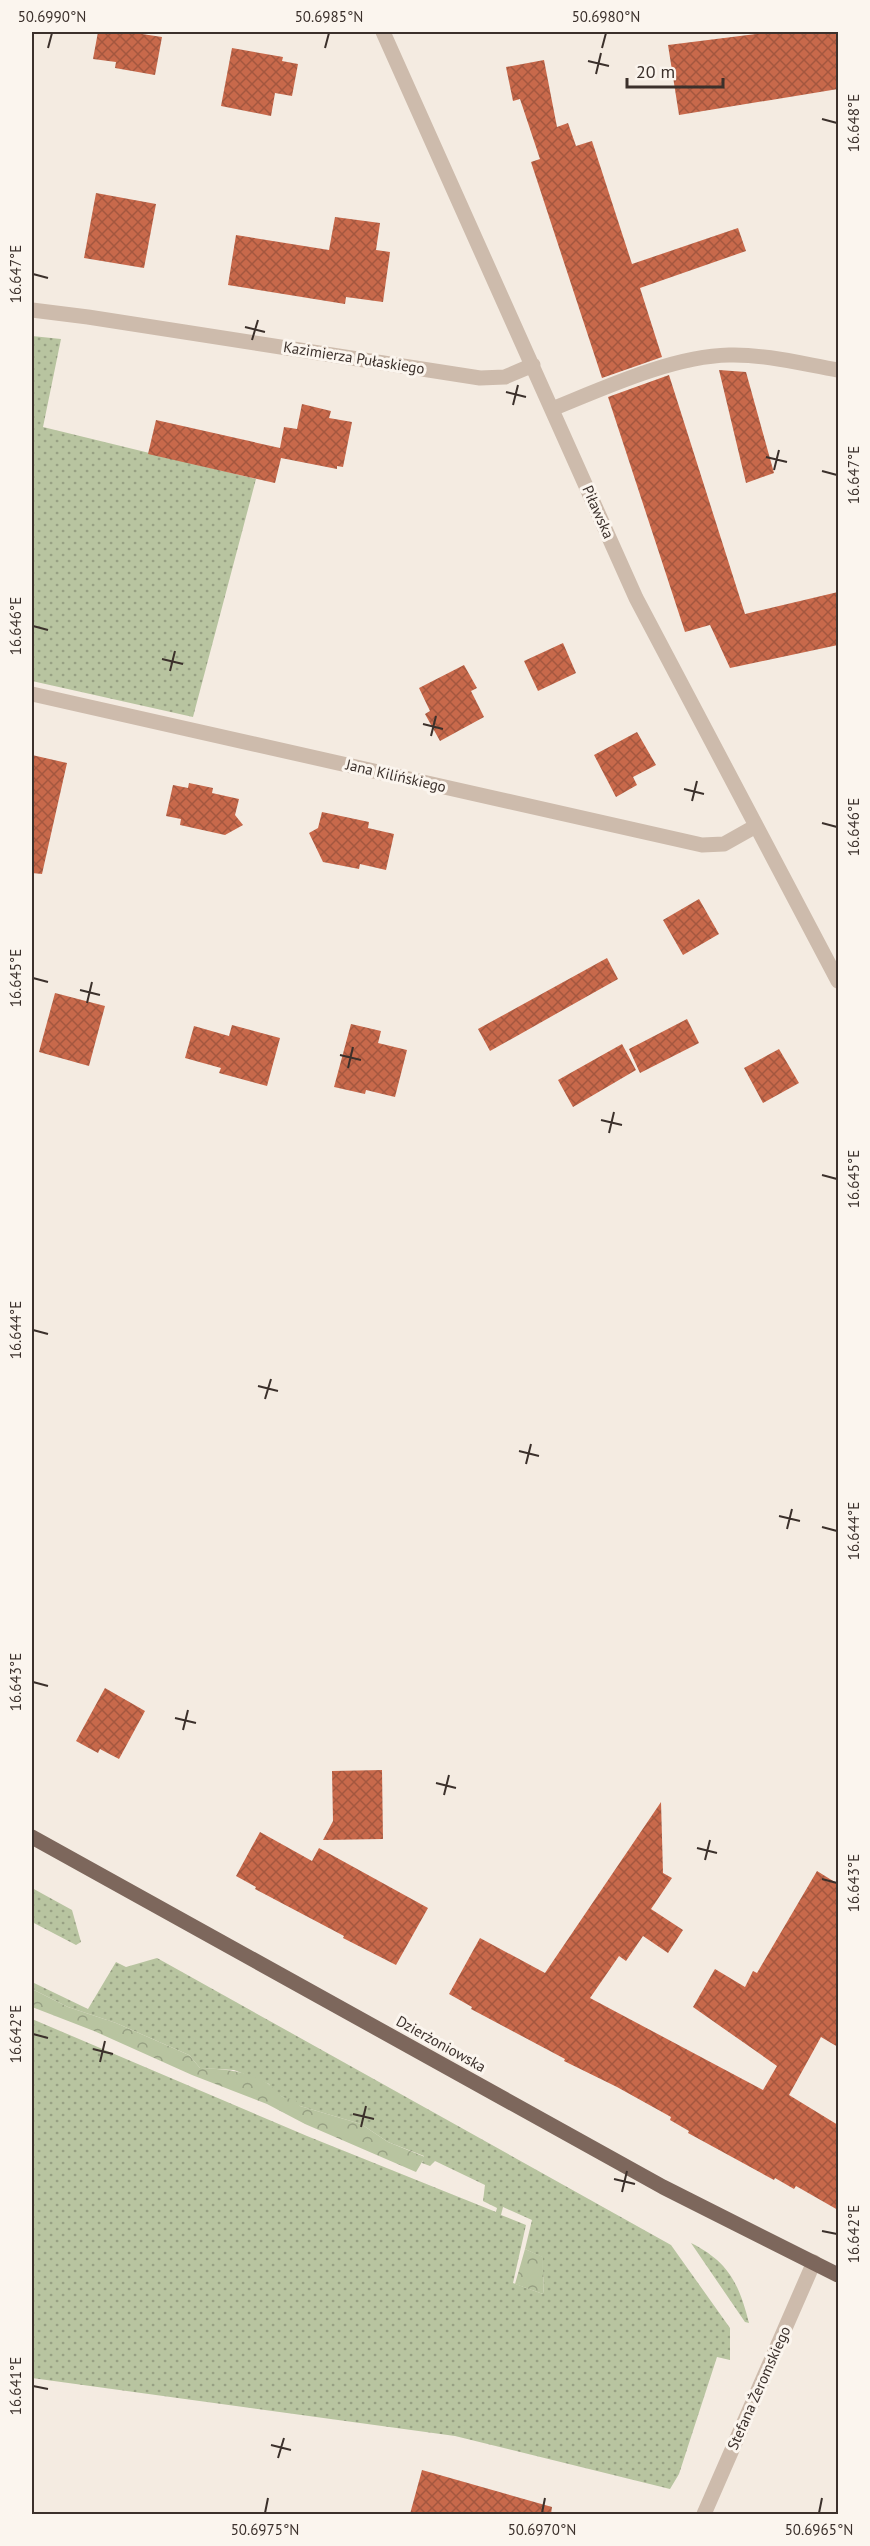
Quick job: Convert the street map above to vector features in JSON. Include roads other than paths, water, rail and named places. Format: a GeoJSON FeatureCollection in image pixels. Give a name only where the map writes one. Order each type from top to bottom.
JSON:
{"type":"FeatureCollection","features":[{"type":"Feature","properties":{"kind":"main road","name":"Dzierżoniowska"},"geometry":{"type":"LineString","coordinates":[[32,1837],[663,2187],[838,2275]]}},
{"type":"Feature","properties":{"kind":"street","name":"Piławska"},"geometry":{"type":"LineString","coordinates":[[383,32],[636,598],[838,981]]}},
{"type":"Feature","properties":{"kind":"street","name":"Kazimierza Pułaskiego"},"geometry":{"type":"LineString","coordinates":[[32,310],[480,378],[505,377],[533,365]]}},
{"type":"Feature","properties":{"kind":"street"},"geometry":{"type":"LineString","coordinates":[[552,409],[606,387],[672,365],[720,356],[743,355],[838,370]]}},
{"type":"Feature","properties":{"kind":"street","name":"Jana Kilińskiego"},"geometry":{"type":"LineString","coordinates":[[32,694],[702,844],[724,844],[756,826]]}},
{"type":"Feature","properties":{"kind":"street","name":"Stefana Żeromskiego"},"geometry":{"type":"LineString","coordinates":[[704,2514],[814,2262]]}}]}
